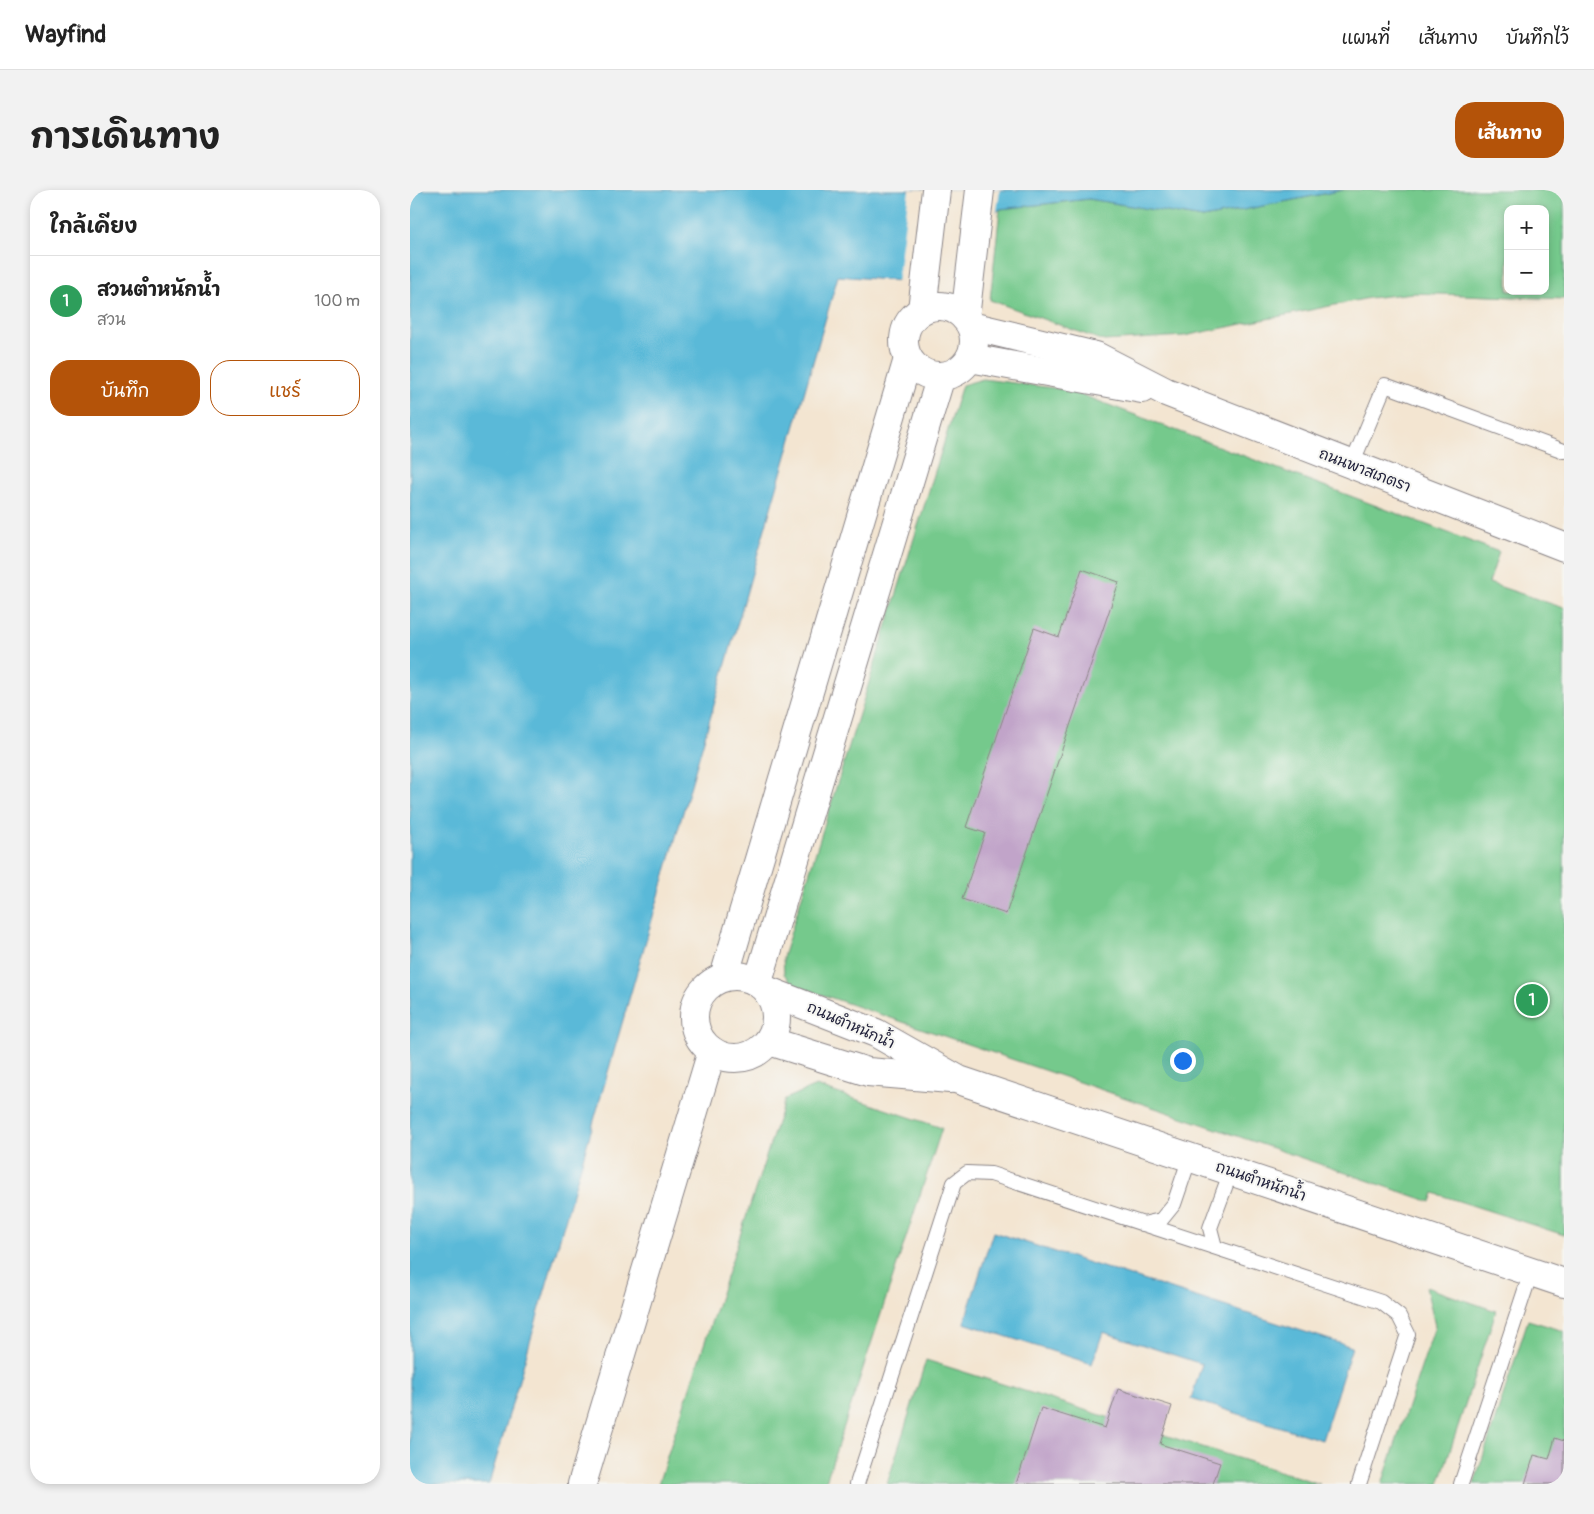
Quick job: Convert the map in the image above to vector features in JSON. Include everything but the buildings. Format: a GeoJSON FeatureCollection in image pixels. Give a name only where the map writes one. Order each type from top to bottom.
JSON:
{"type":"FeatureCollection","features":[{"type":"Feature","properties":{"kind":"main road"},"geometry":{"type":"LineString","coordinates":[[922,310],[936,190]]}},
{"type":"Feature","properties":{"kind":"main road"},"geometry":{"type":"LineString","coordinates":[[980,190],[969,289],[968,322],[974,342],[970,358],[953,374],[941,376],[928,375],[916,368],[908,359],[904,348],[905,332],[913,317],[922,310],[931,307],[950,308],[968,322],[1096,356],[1166,392]]}},
{"type":"Feature","properties":{"kind":"main road"},"geometry":{"type":"LineString","coordinates":[[970,358],[1166,392]]}},
{"type":"Feature","properties":{"kind":"main road"},"geometry":{"type":"LineString","coordinates":[[724,977],[908,359]]}},
{"type":"Feature","properties":{"kind":"main road"},"geometry":{"type":"LineString","coordinates":[[762,986],[941,376]]}},
{"type":"Feature","properties":{"kind":"main road","name":"ถนนพาสเภตรา"},"geometry":{"type":"LineString","coordinates":[[1166,392],[1564,547]]}},
{"type":"Feature","properties":{"kind":"main road"},"geometry":{"type":"LineString","coordinates":[[737,976],[762,986],[774,1001],[777,1015],[775,1029],[769,1041],[757,1052],[742,1058],[726,1057],[712,1051],[702,1042],[696,1030],[694,1017],[696,1004],[702,992],[712,983],[724,977],[737,976]]}},
{"type":"Feature","properties":{"kind":"main road","name":"ถนนตำหนักน้ำ"},"geometry":{"type":"LineString","coordinates":[[762,986],[876,1033],[959,1080],[1564,1283]]}},
{"type":"Feature","properties":{"kind":"main road","name":"ถนนตำหนักน้ำ"},"geometry":{"type":"LineString","coordinates":[[769,1041],[868,1072],[959,1080]]}},
{"type":"Feature","properties":{"kind":"main road"},"geometry":{"type":"LineString","coordinates":[[582,1484],[712,1051]]}},
{"type":"Feature","properties":{"kind":"lane"},"geometry":{"type":"LineString","coordinates":[[1352,464],[1385,385],[1564,451]]}},
{"type":"Feature","properties":{"kind":"lane"},"geometry":{"type":"LineString","coordinates":[[1143,1224],[1161,1220],[1174,1204],[1190,1157]]}},
{"type":"Feature","properties":{"kind":"lane"},"geometry":{"type":"LineString","coordinates":[[1215,1247],[1210,1228],[1231,1171]]}},
{"type":"Feature","properties":{"kind":"lane"},"geometry":{"type":"LineString","coordinates":[[857,1484],[954,1183],[967,1173],[991,1174],[1215,1247],[1381,1302],[1399,1316],[1408,1334],[1359,1484]]}},
{"type":"Feature","properties":{"kind":"lane"},"geometry":{"type":"LineString","coordinates":[[1461,1484],[1531,1272]]}},
{"type":"Feature","properties":{"kind":"green space"},"geometry":{"type":"Polygon","coordinates":[[[1343,190],[1564,190],[1564,299],[1413,293],[1369,298],[1184,336],[1104,341],[990,300],[1000,209],[1089,199],[1203,218],[1343,190]]]}},
{"type":"Feature","properties":{"kind":"green space"},"geometry":{"type":"Polygon","coordinates":[[[983,379],[1069,390],[1499,552],[1489,583],[1564,608],[1564,1235],[1434,1193],[1431,1202],[794,985],[784,974],[783,957],[962,385],[983,379]]]}},
{"type":"Feature","properties":{"kind":"green space"},"geometry":{"type":"Polygon","coordinates":[[[816,1086],[942,1128],[825,1484],[658,1484],[785,1099],[816,1086]]]}},
{"type":"Feature","properties":{"kind":"green space"},"geometry":{"type":"Polygon","coordinates":[[[1426,1287],[1496,1311],[1439,1484],[1382,1484],[1435,1326],[1426,1287]]]}},
{"type":"Feature","properties":{"kind":"green space"},"geometry":{"type":"Polygon","coordinates":[[[1528,1320],[1564,1331],[1564,1484],[1474,1484],[1528,1320]]]}},
{"type":"Feature","properties":{"kind":"green space"},"geometry":{"type":"Polygon","coordinates":[[[926,1360],[1320,1484],[887,1484],[926,1360]]]}},
{"type":"Feature","properties":{"kind":"water"},"geometry":{"type":"Polygon","coordinates":[[[410,190],[1343,190],[1203,218],[1089,199],[1000,209],[925,283],[838,276],[489,1484],[410,1484],[410,190]]]}},
{"type":"Feature","properties":{"kind":"water"},"geometry":{"type":"Polygon","coordinates":[[[993,1232],[1352,1347],[1322,1440],[1191,1399],[1202,1364],[1103,1332],[1092,1364],[964,1323],[993,1232]]]}},
{"type":"Feature","properties":{"kind":"pier"},"geometry":{"type":"Polygon","coordinates":[[[909,190],[1000,190],[996,217],[924,285],[897,283],[909,190]]]}},
{"type":"Feature","properties":{"kind":"place","name":"สวนตำหนักน้ำ"},"geometry":{"type":"Point","coordinates":[1532,1000]}}]}
